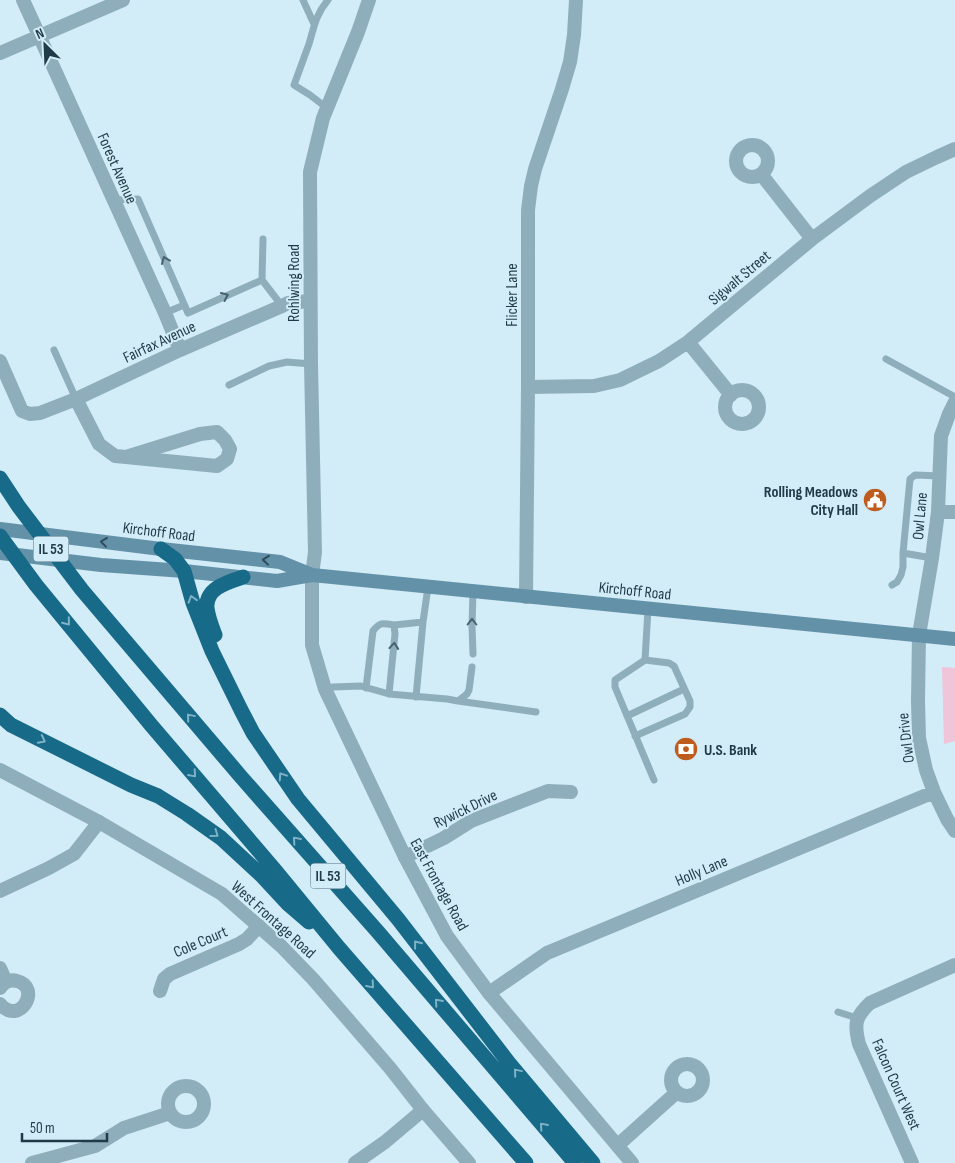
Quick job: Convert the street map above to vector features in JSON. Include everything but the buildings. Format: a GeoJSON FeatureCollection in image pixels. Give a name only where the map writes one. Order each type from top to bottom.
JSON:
{"type":"FeatureCollection","features":[{"type":"Feature","properties":{"kind":"highway","name":"IL 53"},"geometry":{"type":"LineString","coordinates":[[0,478],[19,508],[82,590],[575,1163]]}},
{"type":"Feature","properties":{"kind":"highway","name":"IL 53"},"geometry":{"type":"LineString","coordinates":[[0,536],[36,584],[151,725],[339,948],[526,1163]]}},
{"type":"Feature","properties":{"kind":"highway"},"geometry":{"type":"LineString","coordinates":[[161,549],[175,559],[184,570],[193,603],[212,651],[253,733],[298,799],[398,919],[509,1063],[593,1163]]}},
{"type":"Feature","properties":{"kind":"highway"},"geometry":{"type":"LineString","coordinates":[[232,691],[207,608],[208,598],[217,588],[227,582],[243,577]]}},
{"type":"Feature","properties":{"kind":"highway"},"geometry":{"type":"LineString","coordinates":[[0,715],[11,725],[131,785],[158,796],[187,814],[221,838],[261,875],[287,903],[339,948]]}},
{"type":"Feature","properties":{"kind":"main road","name":"Kirchoff Road"},"geometry":{"type":"LineString","coordinates":[[0,529],[280,562],[312,575]]}},
{"type":"Feature","properties":{"kind":"main road","name":"Kirchoff Road"},"geometry":{"type":"LineString","coordinates":[[0,553],[101,565],[184,570],[277,581],[312,575],[955,639]]}},
{"type":"Feature","properties":{"kind":"street","name":"Forest Avenue"},"geometry":{"type":"LineString","coordinates":[[23,0],[180,350]]}},
{"type":"Feature","properties":{"kind":"street"},"geometry":{"type":"LineString","coordinates":[[0,53],[123,0]]}},
{"type":"Feature","properties":{"kind":"street","name":"Rohlwing Road"},"geometry":{"type":"LineString","coordinates":[[312,575],[315,552],[310,301],[310,172],[323,118],[369,0]]}},
{"type":"Feature","properties":{"kind":"street","name":"Flicker Lane"},"geometry":{"type":"LineString","coordinates":[[526,597],[528,210],[531,186],[539,155],[570,62],[576,0]]}},
{"type":"Feature","properties":{"kind":"street","name":"Sigwalt Street"},"geometry":{"type":"LineString","coordinates":[[528,386],[594,386],[620,380],[659,361],[688,342],[812,239],[888,183],[955,149]]}},
{"type":"Feature","properties":{"kind":"street"},"geometry":{"type":"LineString","coordinates":[[761,174],[812,239]]}},
{"type":"Feature","properties":{"kind":"street","name":"Fairfax Avenue"},"geometry":{"type":"LineString","coordinates":[[0,361],[22,411],[30,414],[40,413],[76,399],[180,350],[288,303],[310,301]]}},
{"type":"Feature","properties":{"kind":"street"},"geometry":{"type":"LineString","coordinates":[[688,342],[731,395]]}},
{"type":"Feature","properties":{"kind":"street"},"geometry":{"type":"LineString","coordinates":[[76,399],[99,444],[115,456],[217,466],[227,459],[230,449],[226,440],[217,432],[200,434],[126,457]]}},
{"type":"Feature","properties":{"kind":"street","name":"Owl Lane"},"geometry":{"type":"LineString","coordinates":[[919,635],[938,512],[941,436],[948,414],[955,402]]}},
{"type":"Feature","properties":{"kind":"street"},"geometry":{"type":"LineString","coordinates":[[938,512],[955,512]]}},
{"type":"Feature","properties":{"kind":"street","name":"East Frontage Road"},"geometry":{"type":"LineString","coordinates":[[312,575],[312,645],[325,689],[404,857],[447,936],[489,993],[632,1163]]}},
{"type":"Feature","properties":{"kind":"street","name":"Owl Drive"},"geometry":{"type":"LineString","coordinates":[[919,635],[919,738],[926,770],[934,792],[955,831]]}},
{"type":"Feature","properties":{"kind":"street","name":"West Frontage Road"},"geometry":{"type":"LineString","coordinates":[[0,770],[99,822],[222,894],[281,946],[331,998],[469,1163]]}},
{"type":"Feature","properties":{"kind":"street","name":"Rywick Drive"},"geometry":{"type":"LineString","coordinates":[[404,857],[444,838],[471,821],[548,790],[571,792]]}},
{"type":"Feature","properties":{"kind":"street","name":"Holly Lane"},"geometry":{"type":"LineString","coordinates":[[489,993],[546,953],[934,792]]}},
{"type":"Feature","properties":{"kind":"street"},"geometry":{"type":"LineString","coordinates":[[0,891],[74,854],[99,822]]}},
{"type":"Feature","properties":{"kind":"street","name":"Cole Court"},"geometry":{"type":"LineString","coordinates":[[160,991],[164,979],[170,974],[239,944],[247,939],[259,926]]}},
{"type":"Feature","properties":{"kind":"street"},"geometry":{"type":"LineString","coordinates":[[857,1018],[861,1011],[870,1003],[955,966]]}},
{"type":"Feature","properties":{"kind":"street"},"geometry":{"type":"LineString","coordinates":[[0,968],[3,985],[16,980],[21,982],[28,990],[26,1005],[17,1010],[7,1010],[0,1004]]}},
{"type":"Feature","properties":{"kind":"street","name":"Falcon Court West"},"geometry":{"type":"LineString","coordinates":[[857,1018],[856,1031],[859,1044],[912,1163]]}},
{"type":"Feature","properties":{"kind":"street"},"geometry":{"type":"LineString","coordinates":[[618,1145],[677,1092]]}},
{"type":"Feature","properties":{"kind":"street"},"geometry":{"type":"LineString","coordinates":[[355,1163],[385,1142],[423,1110]]}},
{"type":"Feature","properties":{"kind":"street"},"geometry":{"type":"LineString","coordinates":[[32,1163],[95,1146],[124,1128],[170,1113]]}},
{"type":"Feature","properties":{"kind":"lane"},"geometry":{"type":"LineString","coordinates":[[303,0],[314,24]]}},
{"type":"Feature","properties":{"kind":"lane"},"geometry":{"type":"LineString","coordinates":[[327,108],[294,85],[320,8],[328,0]]}},
{"type":"Feature","properties":{"kind":"lane"},"geometry":{"type":"LineString","coordinates":[[113,200],[138,199],[188,313],[262,280]]}},
{"type":"Feature","properties":{"kind":"lane"},"geometry":{"type":"LineString","coordinates":[[263,239],[262,280],[282,306]]}},
{"type":"Feature","properties":{"kind":"lane"},"geometry":{"type":"LineString","coordinates":[[165,313],[184,305]]}},
{"type":"Feature","properties":{"kind":"lane"},"geometry":{"type":"LineString","coordinates":[[54,350],[76,399]]}},
{"type":"Feature","properties":{"kind":"lane"},"geometry":{"type":"LineString","coordinates":[[886,359],[955,398]]}},
{"type":"Feature","properties":{"kind":"lane"},"geometry":{"type":"LineString","coordinates":[[229,385],[269,366],[287,362],[311,364]]}},
{"type":"Feature","properties":{"kind":"lane"},"geometry":{"type":"LineString","coordinates":[[892,585],[897,582],[903,567],[910,479],[915,475],[940,476]]}},
{"type":"Feature","properties":{"kind":"lane"},"geometry":{"type":"LineString","coordinates":[[903,554],[932,558]]}},
{"type":"Feature","properties":{"kind":"lane"},"geometry":{"type":"LineString","coordinates":[[416,697],[428,587]]}},
{"type":"Feature","properties":{"kind":"lane"},"geometry":{"type":"LineString","coordinates":[[473,591],[473,654]]}},
{"type":"Feature","properties":{"kind":"lane"},"geometry":{"type":"LineString","coordinates":[[644,660],[648,608]]}},
{"type":"Feature","properties":{"kind":"lane"},"geometry":{"type":"LineString","coordinates":[[366,688],[373,631],[378,625],[384,623],[394,625],[423,622]]}},
{"type":"Feature","properties":{"kind":"lane"},"geometry":{"type":"LineString","coordinates":[[390,694],[395,634],[394,625]]}},
{"type":"Feature","properties":{"kind":"lane"},"geometry":{"type":"LineString","coordinates":[[636,736],[685,714],[690,707],[690,701],[674,666],[669,663],[644,660],[615,680],[615,687],[654,780]]}},
{"type":"Feature","properties":{"kind":"lane"},"geometry":{"type":"LineString","coordinates":[[458,701],[470,690],[472,667]]}},
{"type":"Feature","properties":{"kind":"lane"},"geometry":{"type":"LineString","coordinates":[[325,689],[361,686],[390,694],[448,699],[536,712]]}},
{"type":"Feature","properties":{"kind":"lane"},"geometry":{"type":"LineString","coordinates":[[627,716],[684,689]]}},
{"type":"Feature","properties":{"kind":"lane"},"geometry":{"type":"LineString","coordinates":[[838,1012],[857,1018]]}},
{"type":"Feature","properties":{"kind":"shaded area"},"geometry":{"type":"Polygon","coordinates":[[[942,667],[955,668],[955,741],[944,744],[942,667]]]}},
{"type":"Feature","properties":{"kind":"place","name":"Rolling Meadows City Hall"},"geometry":{"type":"Point","coordinates":[875,500]}},
{"type":"Feature","properties":{"kind":"place","name":"U.S. Bank"},"geometry":{"type":"Point","coordinates":[686,749]}}]}
